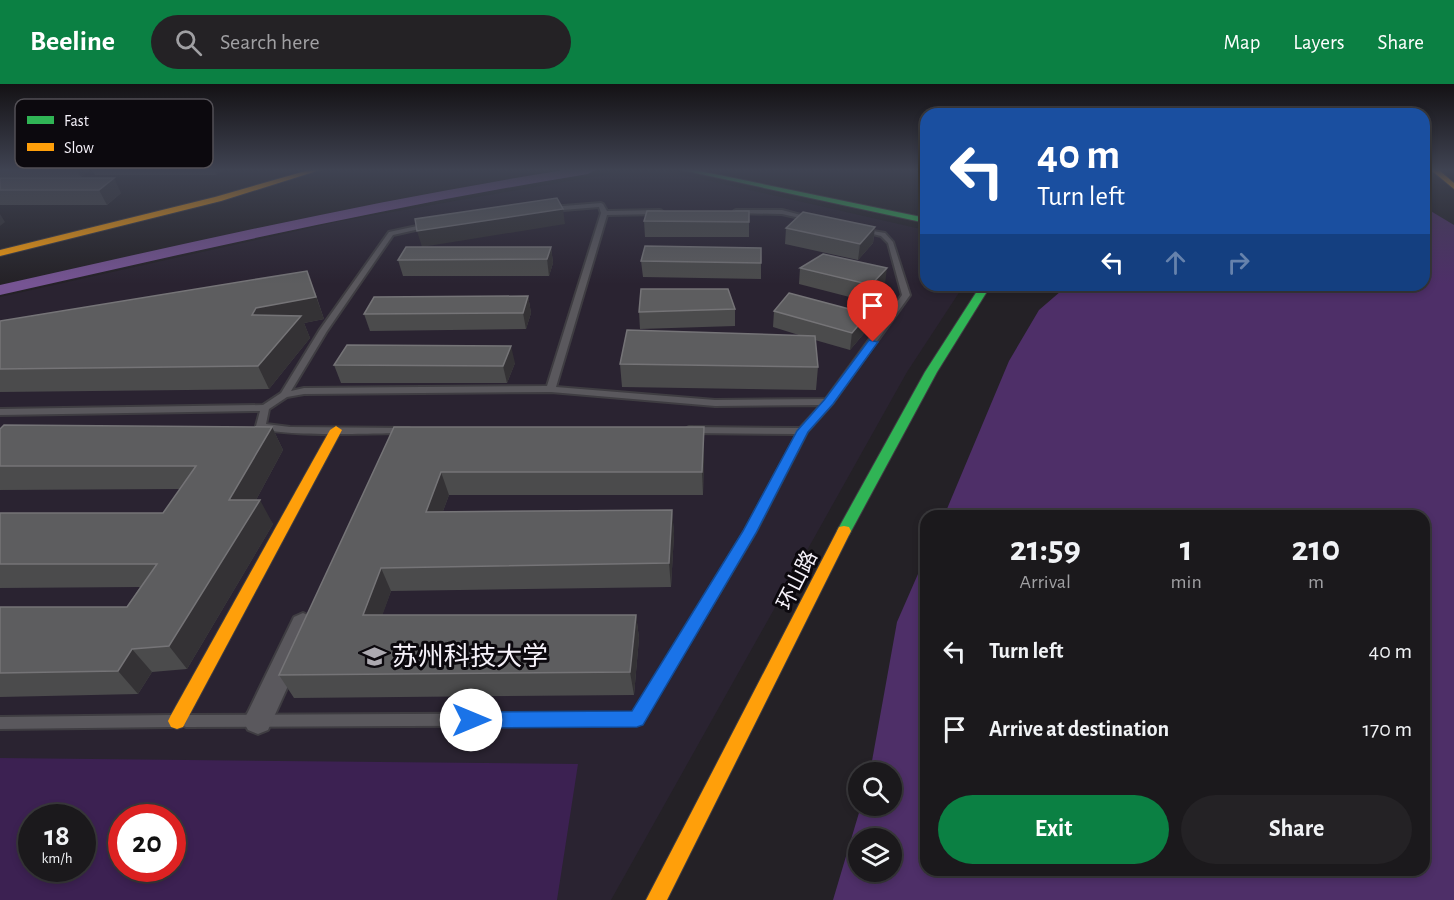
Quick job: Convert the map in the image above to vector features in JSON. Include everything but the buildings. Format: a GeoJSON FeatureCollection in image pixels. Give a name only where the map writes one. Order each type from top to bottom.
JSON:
{"type":"FeatureCollection","features":[{"type":"Feature","properties":{"kind":"street"},"geometry":{"type":"LineString","coordinates":[[0,253],[182,208]]}},
{"type":"Feature","properties":{"kind":"street"},"geometry":{"type":"LineString","coordinates":[[865,208],[920,220]]}},
{"type":"Feature","properties":{"kind":"street","name":"环山路"},"geometry":{"type":"LineString","coordinates":[[656,900],[867,489],[931,372],[982,291]]}},
{"type":"Feature","properties":{"kind":"street"},"geometry":{"type":"LineString","coordinates":[[177,721],[336,430]]}},
{"type":"Feature","properties":{"kind":"street"},"geometry":{"type":"LineString","coordinates":[[258,721],[313,603]]}},
{"type":"Feature","properties":{"kind":"lane"},"geometry":{"type":"LineString","coordinates":[[538,210],[562,208]]}},
{"type":"Feature","properties":{"kind":"lane"},"geometry":{"type":"LineString","coordinates":[[551,389],[604,213],[602,208]]}},
{"type":"Feature","properties":{"kind":"lane"},"geometry":{"type":"LineString","coordinates":[[604,213],[675,212]]}},
{"type":"Feature","properties":{"kind":"lane"},"geometry":{"type":"LineString","coordinates":[[722,212],[782,212],[827,222]]}},
{"type":"Feature","properties":{"kind":"lane"},"geometry":{"type":"LineString","coordinates":[[284,395],[323,331],[391,233],[444,223]]}},
{"type":"Feature","properties":{"kind":"lane"},"geometry":{"type":"LineString","coordinates":[[0,723],[637,719],[749,533],[803,431],[829,402],[906,295],[891,243],[884,234],[850,227]]}},
{"type":"Feature","properties":{"kind":"lane"},"geometry":{"type":"LineString","coordinates":[[0,412],[265,408],[284,395],[304,391],[551,389],[715,403],[829,402]]}},
{"type":"Feature","properties":{"kind":"lane"},"geometry":{"type":"LineString","coordinates":[[265,408],[261,426],[336,430],[398,437]]}},
{"type":"Feature","properties":{"kind":"lane"},"geometry":{"type":"LineString","coordinates":[[674,430],[803,431]]}},
{"type":"Feature","properties":{"kind":"shaded area","name":"苏州科技大学"},"geometry":{"type":"Polygon","coordinates":[[[414,208],[829,208],[920,229],[920,291],[960,291],[907,372],[611,900],[0,900],[0,297],[341,221],[414,208]]]}},
{"type":"Feature","properties":{"kind":"shaded area"},"geometry":{"type":"Polygon","coordinates":[[[1430,211],[1454,225],[1454,900],[833,900],[848,850],[848,882],[902,882],[902,828],[854,828],[858,816],[902,816],[902,762],[872,762],[897,622],[920,569],[920,876],[1430,876],[1430,510],[947,510],[1009,361],[1039,310],[1061,291],[1430,291],[1430,211]]]}},
{"type":"Feature","properties":{"kind":"shaded area"},"geometry":{"type":"Polygon","coordinates":[[[0,758],[578,764],[557,900],[0,900],[0,758]]]}},
{"type":"Feature","properties":{"kind":"waterway"},"geometry":{"type":"LineString","coordinates":[[0,290],[375,208]]}},
{"type":"Feature","properties":{"kind":"traffic: fast"},"geometry":{"type":"LineString","coordinates":[[865,208],[920,220]]}},
{"type":"Feature","properties":{"kind":"traffic: fast"},"geometry":{"type":"LineString","coordinates":[[844,531],[931,372],[982,291]]}},
{"type":"Feature","properties":{"kind":"traffic: slow"},"geometry":{"type":"LineString","coordinates":[[0,253],[181,208]]}},
{"type":"Feature","properties":{"kind":"traffic: slow"},"geometry":{"type":"LineString","coordinates":[[177,721],[336,430]]}},
{"type":"Feature","properties":{"kind":"traffic: slow"},"geometry":{"type":"LineString","coordinates":[[656,900],[844,531]]}},
{"type":"Feature","properties":{"kind":"place","name":"苏州科技大学"},"geometry":{"type":"Point","coordinates":[374,656]}},
{"type":"Feature","properties":{"kind":"route"},"geometry":{"type":"LineString","coordinates":[[471,720],[637,719],[749,533],[803,431],[829,402],[873,342]]}}]}
